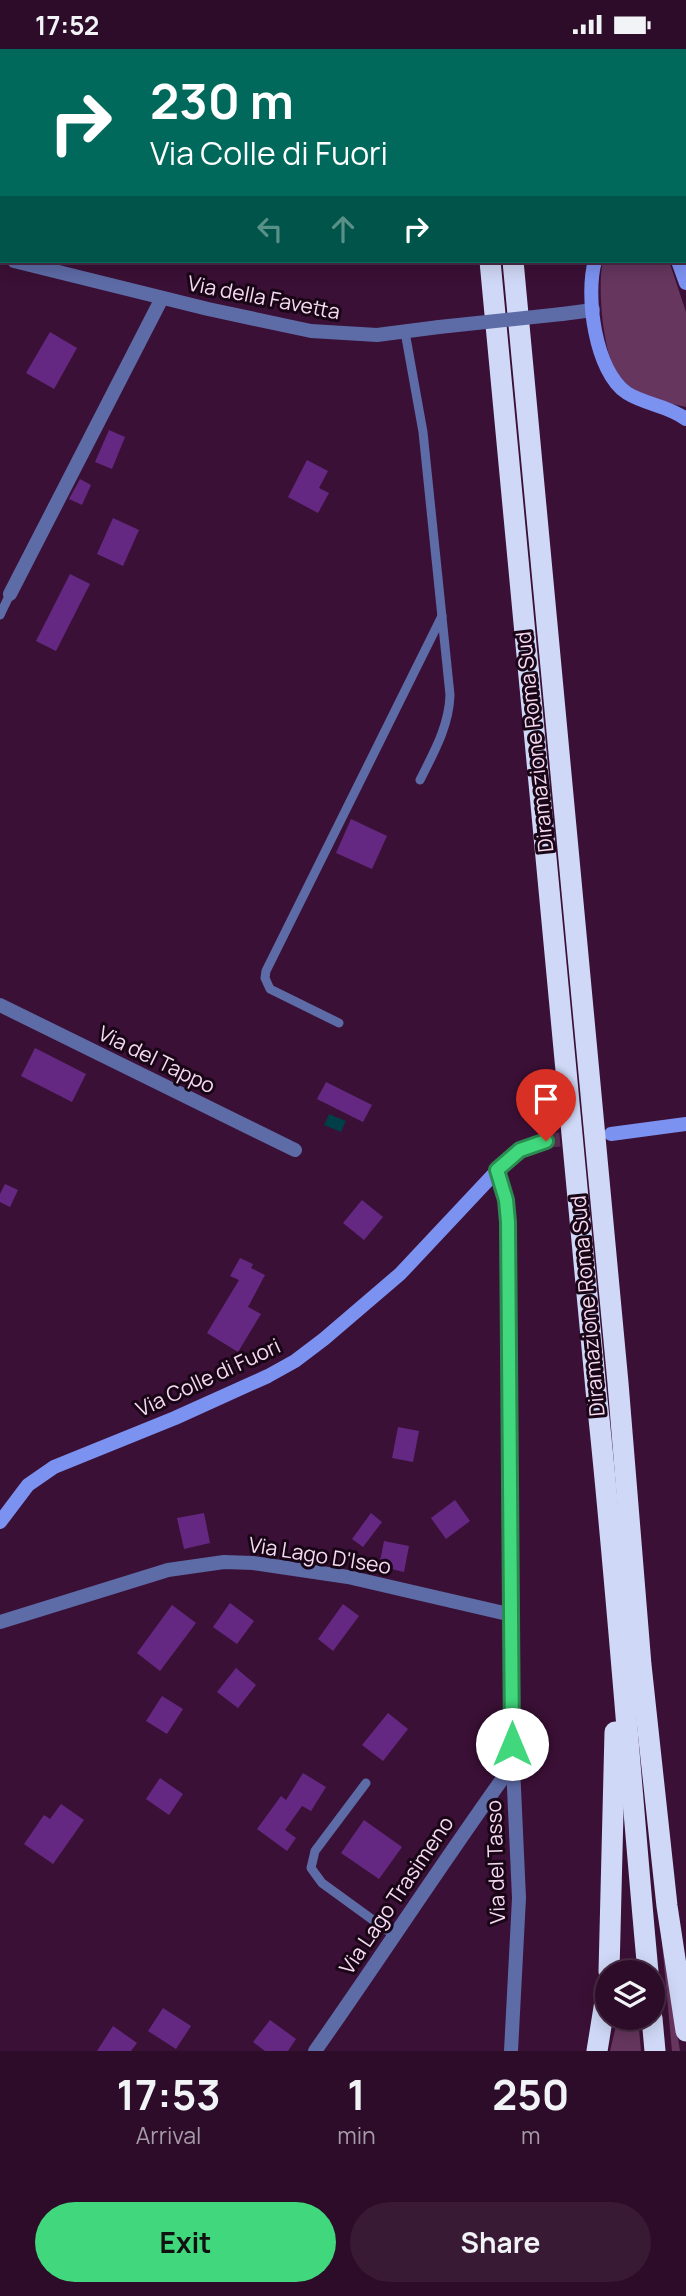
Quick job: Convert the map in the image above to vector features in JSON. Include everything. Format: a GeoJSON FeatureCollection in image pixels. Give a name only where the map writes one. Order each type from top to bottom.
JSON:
{"type":"FeatureCollection","features":[{"type":"Feature","properties":{"kind":"highway","name":"Diramazione Roma Sud"},"geometry":{"type":"LineString","coordinates":[[490,263],[596,1390],[612,1534],[621,1674],[647,1960]]}},
{"type":"Feature","properties":{"kind":"highway","name":"Diramazione Roma Sud"},"geometry":{"type":"LineString","coordinates":[[513,263],[618,1383],[641,1665],[667,1906],[685,2022]]}},
{"type":"Feature","properties":{"kind":"highway"},"geometry":{"type":"LineString","coordinates":[[610,1960],[614,1746],[621,1674]]}},
{"type":"Feature","properties":{"kind":"highway"},"geometry":{"type":"LineString","coordinates":[[597,2051],[600,2030]]}},
{"type":"Feature","properties":{"kind":"highway"},"geometry":{"type":"LineString","coordinates":[[653,2030],[655,2051]]}},
{"type":"Feature","properties":{"kind":"street","name":"Via della Favetta"},"geometry":{"type":"LineString","coordinates":[[22,263],[162,298],[323,333],[366,335],[405,332],[593,310]]}},
{"type":"Feature","properties":{"kind":"street"},"geometry":{"type":"LineString","coordinates":[[595,263],[591,289],[593,310],[603,363],[613,381],[632,396],[680,411],[686,419]]}},
{"type":"Feature","properties":{"kind":"street"},"geometry":{"type":"LineString","coordinates":[[679,263],[686,283]]}},
{"type":"Feature","properties":{"kind":"street"},"geometry":{"type":"LineString","coordinates":[[10,594],[162,298]]}},
{"type":"Feature","properties":{"kind":"street","name":"Via del Tappo"},"geometry":{"type":"LineString","coordinates":[[0,1005],[295,1150]]}},
{"type":"Feature","properties":{"kind":"street"},"geometry":{"type":"LineString","coordinates":[[611,1134],[684,1124]]}},
{"type":"Feature","properties":{"kind":"street","name":"Via Colle di Fuori"},"geometry":{"type":"LineString","coordinates":[[0,1522],[28,1485],[54,1468],[176,1418],[268,1377],[295,1361],[335,1331],[400,1274],[497,1170],[520,1150],[546,1141]]}},
{"type":"Feature","properties":{"kind":"street","name":"Via del Tasso"},"geometry":{"type":"LineString","coordinates":[[497,1170],[506,1200],[508,1222],[513,1764],[519,1915],[511,2051]]}},
{"type":"Feature","properties":{"kind":"street","name":"Via Lago D'Iseo"},"geometry":{"type":"LineString","coordinates":[[0,1622],[168,1570],[224,1562],[253,1563],[348,1577],[512,1615]]}},
{"type":"Feature","properties":{"kind":"street","name":"Via Lago Trasimeno"},"geometry":{"type":"LineString","coordinates":[[315,2051],[443,1861],[513,1764]]}},
{"type":"Feature","properties":{"kind":"lane"},"geometry":{"type":"LineString","coordinates":[[405,332],[424,432],[450,695],[449,712],[441,737],[421,780]]}},
{"type":"Feature","properties":{"kind":"lane"},"geometry":{"type":"LineString","coordinates":[[0,615],[10,594]]}},
{"type":"Feature","properties":{"kind":"lane"},"geometry":{"type":"LineString","coordinates":[[339,1023],[270,989],[266,984],[266,971],[442,616]]}},
{"type":"Feature","properties":{"kind":"lane"},"geometry":{"type":"LineString","coordinates":[[366,1783],[315,1851],[312,1868],[322,1883],[395,1936]]}},
{"type":"Feature","properties":{"kind":"shaded area"},"geometry":{"type":"Polygon","coordinates":[[[603,263],[670,263],[686,312],[686,407],[641,393],[625,383],[613,367],[605,338],[603,263]]]}},
{"type":"Feature","properties":{"kind":"shaded area"},"geometry":{"type":"Polygon","coordinates":[[[329,1114],[346,1121],[341,1132],[324,1125],[329,1114]]]}},
{"type":"Feature","properties":{"kind":"shaded area"},"geometry":{"type":"Polygon","coordinates":[[[660,1921],[680,2051],[672,2051],[660,1921]]]}},
{"type":"Feature","properties":{"kind":"shaded area"},"geometry":{"type":"Polygon","coordinates":[[[615,2030],[639,2030],[641,2051],[610,2051],[615,2030]]]}},
{"type":"Feature","properties":{"kind":"building"},"geometry":{"type":"Polygon","coordinates":[[[50,332],[77,348],[54,389],[26,373],[50,332]]]}},
{"type":"Feature","properties":{"kind":"building"},"geometry":{"type":"Polygon","coordinates":[[[109,430],[125,437],[112,469],[95,462],[109,430]]]}},
{"type":"Feature","properties":{"kind":"building"},"geometry":{"type":"Polygon","coordinates":[[[307,460],[328,471],[319,488],[329,493],[318,513],[288,497],[307,460]]]}},
{"type":"Feature","properties":{"kind":"building"},"geometry":{"type":"Polygon","coordinates":[[[80,479],[91,485],[82,505],[69,499],[80,479]]]}},
{"type":"Feature","properties":{"kind":"building"},"geometry":{"type":"Polygon","coordinates":[[[113,518],[139,530],[123,566],[97,554],[113,518]]]}},
{"type":"Feature","properties":{"kind":"building"},"geometry":{"type":"Polygon","coordinates":[[[70,574],[90,584],[56,651],[36,641],[70,574]]]}},
{"type":"Feature","properties":{"kind":"building"},"geometry":{"type":"Polygon","coordinates":[[[351,819],[387,836],[372,869],[336,853],[351,819]]]}},
{"type":"Feature","properties":{"kind":"building"},"geometry":{"type":"Polygon","coordinates":[[[35,1048],[86,1074],[72,1102],[21,1076],[35,1048]]]}},
{"type":"Feature","properties":{"kind":"building"},"geometry":{"type":"Polygon","coordinates":[[[326,1082],[372,1105],[363,1122],[317,1099],[326,1082]]]}},
{"type":"Feature","properties":{"kind":"building"},"geometry":{"type":"Polygon","coordinates":[[[5,1184],[18,1190],[10,1207],[0,1202],[0,1194],[5,1184]]]}},
{"type":"Feature","properties":{"kind":"building"},"geometry":{"type":"Polygon","coordinates":[[[362,1200],[383,1217],[364,1240],[343,1223],[362,1200]]]}},
{"type":"Feature","properties":{"kind":"building"},"geometry":{"type":"Polygon","coordinates":[[[240,1258],[253,1264],[251,1268],[265,1275],[248,1307],[261,1314],[238,1352],[207,1333],[239,1280],[230,1276],[240,1258]]]}},
{"type":"Feature","properties":{"kind":"building"},"geometry":{"type":"Polygon","coordinates":[[[398,1427],[419,1431],[413,1462],[392,1458],[398,1427]]]}},
{"type":"Feature","properties":{"kind":"building"},"geometry":{"type":"Polygon","coordinates":[[[455,1500],[470,1521],[446,1539],[431,1518],[455,1500]]]}},
{"type":"Feature","properties":{"kind":"building"},"geometry":{"type":"Polygon","coordinates":[[[204,1513],[210,1543],[184,1549],[177,1518],[204,1513]]]}},
{"type":"Feature","properties":{"kind":"building"},"geometry":{"type":"Polygon","coordinates":[[[371,1513],[382,1522],[363,1547],[352,1539],[371,1513]]]}},
{"type":"Feature","properties":{"kind":"building"},"geometry":{"type":"Polygon","coordinates":[[[384,1541],[409,1546],[404,1572],[379,1566],[384,1541]]]}},
{"type":"Feature","properties":{"kind":"building"},"geometry":{"type":"Polygon","coordinates":[[[230,1603],[254,1621],[237,1644],[213,1627],[230,1603]]]}},
{"type":"Feature","properties":{"kind":"building"},"geometry":{"type":"Polygon","coordinates":[[[343,1604],[359,1616],[333,1651],[318,1639],[343,1604]]]}},
{"type":"Feature","properties":{"kind":"building"},"geometry":{"type":"Polygon","coordinates":[[[172,1605],[196,1623],[160,1671],[137,1653],[172,1605]]]}},
{"type":"Feature","properties":{"kind":"building"},"geometry":{"type":"Polygon","coordinates":[[[236,1668],[256,1685],[238,1708],[217,1692],[236,1668]]]}},
{"type":"Feature","properties":{"kind":"building"},"geometry":{"type":"Polygon","coordinates":[[[162,1696],[183,1709],[167,1734],[146,1721],[162,1696]]]}},
{"type":"Feature","properties":{"kind":"building"},"geometry":{"type":"Polygon","coordinates":[[[388,1713],[408,1729],[383,1761],[362,1745],[388,1713]]]}},
{"type":"Feature","properties":{"kind":"building"},"geometry":{"type":"Polygon","coordinates":[[[303,1773],[326,1787],[311,1811],[302,1806],[285,1830],[296,1838],[287,1851],[257,1829],[281,1796],[286,1800],[303,1773]]]}},
{"type":"Feature","properties":{"kind":"building"},"geometry":{"type":"Polygon","coordinates":[[[160,1778],[183,1794],[169,1815],[146,1799],[160,1778]]]}},
{"type":"Feature","properties":{"kind":"building"},"geometry":{"type":"Polygon","coordinates":[[[61,1804],[84,1820],[53,1864],[24,1844],[44,1815],[50,1819],[61,1804]]]}},
{"type":"Feature","properties":{"kind":"building"},"geometry":{"type":"Polygon","coordinates":[[[364,1820],[402,1847],[379,1879],[341,1853],[364,1820]]]}},
{"type":"Feature","properties":{"kind":"building"},"geometry":{"type":"Polygon","coordinates":[[[163,2008],[191,2026],[176,2049],[148,2031],[163,2008]]]}},
{"type":"Feature","properties":{"kind":"building"},"geometry":{"type":"Polygon","coordinates":[[[270,2020],[296,2039],[288,2051],[265,2051],[253,2042],[270,2020]]]}},
{"type":"Feature","properties":{"kind":"building"},"geometry":{"type":"Polygon","coordinates":[[[113,2026],[137,2043],[131,2051],[97,2051],[113,2026]]]}},
{"type":"Feature","properties":{"kind":"tunnel"},"geometry":{"type":"LineString","coordinates":[[546,1141],[603,1135]]}},
{"type":"Feature","properties":{"kind":"route"},"geometry":{"type":"LineString","coordinates":[[512,1744],[508,1222],[506,1200],[497,1170],[520,1150],[546,1141]]}}]}
